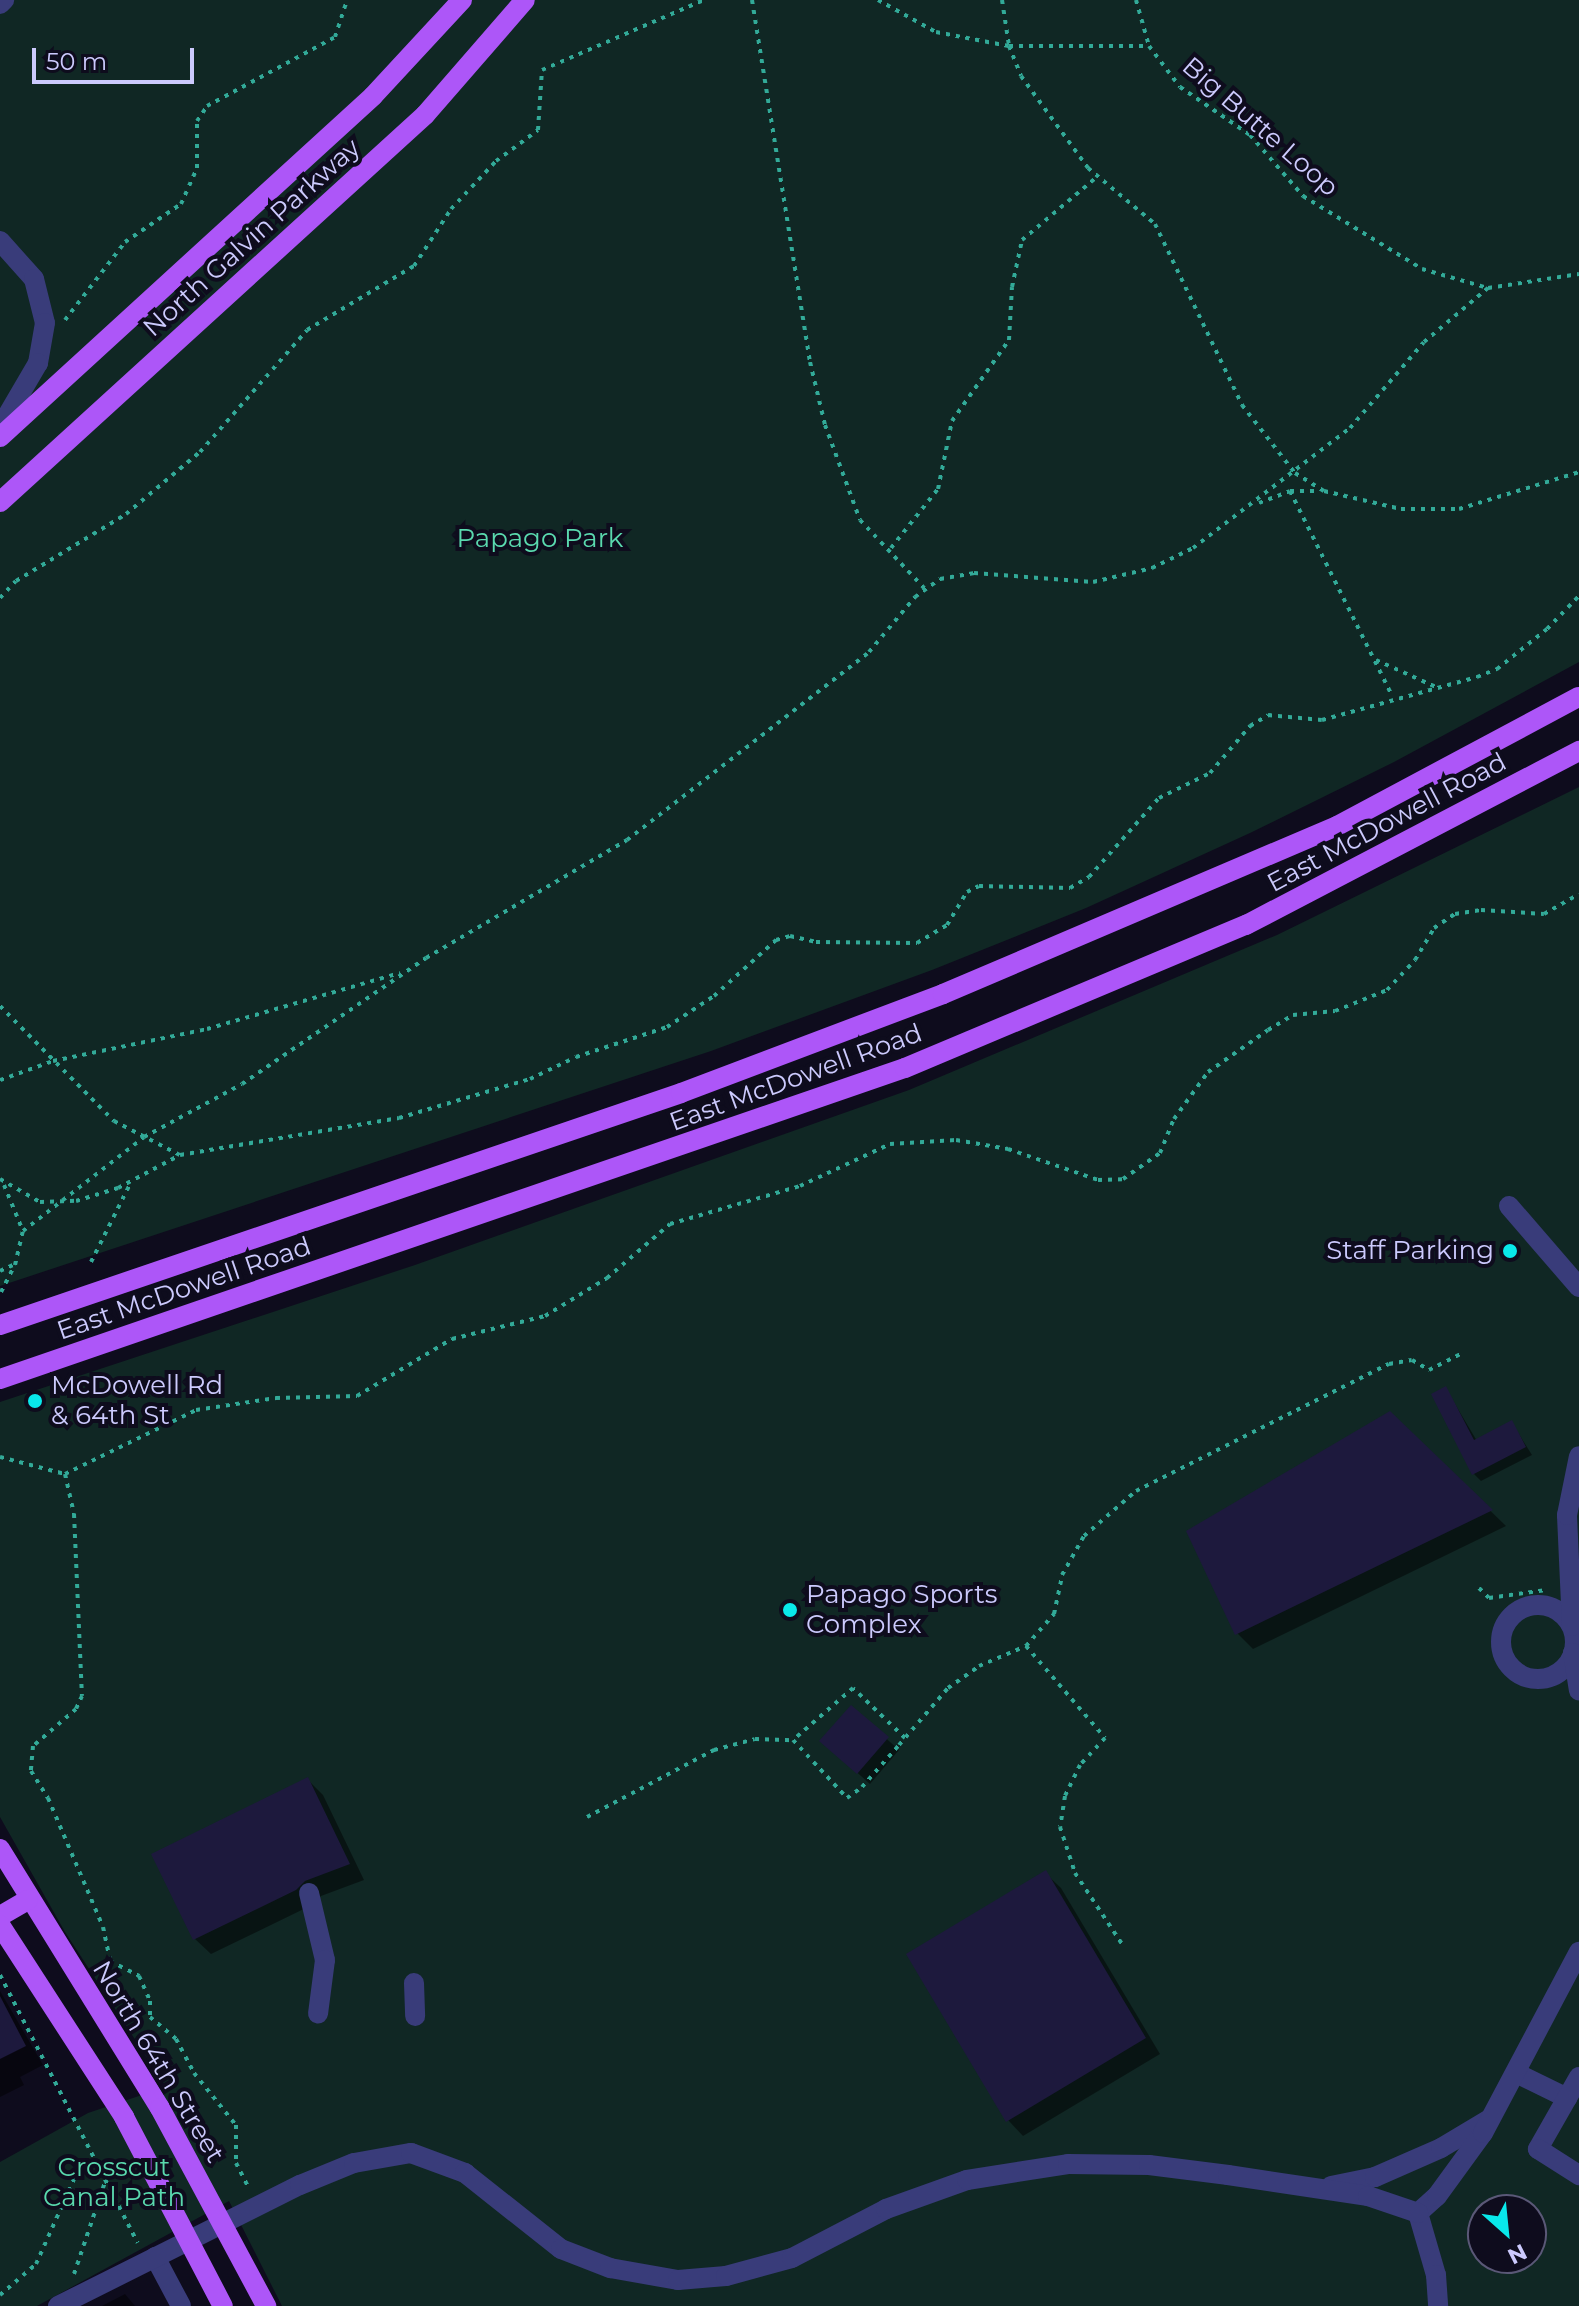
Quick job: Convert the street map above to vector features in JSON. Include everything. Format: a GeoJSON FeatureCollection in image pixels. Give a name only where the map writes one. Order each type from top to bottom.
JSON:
{"type":"FeatureCollection","features":[{"type":"Feature","properties":{"kind":"main road","name":"North Galvin Parkway"},"geometry":{"type":"LineString","coordinates":[[0,437],[373,96],[462,0]]}},
{"type":"Feature","properties":{"kind":"main road","name":"North Galvin Parkway"},"geometry":{"type":"LineString","coordinates":[[0,502],[425,115],[525,0]]}},
{"type":"Feature","properties":{"kind":"main road","name":"East McDowell Road"},"geometry":{"type":"LineString","coordinates":[[0,1325],[681,1093],[943,994],[1337,826],[1579,697]]}},
{"type":"Feature","properties":{"kind":"main road","name":"East McDowell Road"},"geometry":{"type":"LineString","coordinates":[[0,1379],[917,1063],[1246,925],[1579,751]]}},
{"type":"Feature","properties":{"kind":"main road","name":"North 64th Street"},"geometry":{"type":"LineString","coordinates":[[0,1849],[28,1900],[160,2108],[266,2306]]}},
{"type":"Feature","properties":{"kind":"main road"},"geometry":{"type":"LineString","coordinates":[[0,1916],[28,1900]]}},
{"type":"Feature","properties":{"kind":"main road"},"geometry":{"type":"LineString","coordinates":[[0,1925],[124,2117],[223,2306]]}},
{"type":"Feature","properties":{"kind":"street"},"geometry":{"type":"LineString","coordinates":[[0,241],[34,279],[45,323],[38,363],[0,428]]}},
{"type":"Feature","properties":{"kind":"street"},"geometry":{"type":"LineString","coordinates":[[1509,1206],[1579,1287]]}},
{"type":"Feature","properties":{"kind":"street"},"geometry":{"type":"LineString","coordinates":[[1579,1456],[1567,1515],[1573,1653],[1579,1691]]}},
{"type":"Feature","properties":{"kind":"street"},"geometry":{"type":"LineString","coordinates":[[1573,1629],[1557,1610],[1523,1608],[1505,1624],[1501,1649],[1512,1670],[1535,1679],[1559,1673],[1573,1653]]}},
{"type":"Feature","properties":{"kind":"street"},"geometry":{"type":"LineString","coordinates":[[309,1893],[325,1960],[318,2014]]}},
{"type":"Feature","properties":{"kind":"street"},"geometry":{"type":"LineString","coordinates":[[1418,2213],[1437,2196],[1491,2118],[1579,1952]]}},
{"type":"Feature","properties":{"kind":"street"},"geometry":{"type":"LineString","coordinates":[[414,1983],[415,2016]]}},
{"type":"Feature","properties":{"kind":"street"},"geometry":{"type":"LineString","coordinates":[[1516,2073],[1567,2098]]}},
{"type":"Feature","properties":{"kind":"street"},"geometry":{"type":"LineString","coordinates":[[1579,2077],[1538,2149],[1579,2175]]}},
{"type":"Feature","properties":{"kind":"street"},"geometry":{"type":"LineString","coordinates":[[1316,2188],[1375,2177],[1441,2148],[1491,2118]]}},
{"type":"Feature","properties":{"kind":"street"},"geometry":{"type":"LineString","coordinates":[[58,2306],[223,2223],[354,2163],[411,2153],[465,2173],[561,2249],[610,2268],[678,2280],[726,2276],[792,2258],[924,2193],[1022,2169],[1068,2164],[1149,2165],[1316,2188],[1368,2196],[1418,2213]]}},
{"type":"Feature","properties":{"kind":"street"},"geometry":{"type":"LineString","coordinates":[[1418,2213],[1436,2275],[1438,2306]]}},
{"type":"Feature","properties":{"kind":"street"},"geometry":{"type":"LineString","coordinates":[[155,2257],[181,2306]]}},
{"type":"Feature","properties":{"kind":"path"},"geometry":{"type":"LineString","coordinates":[[62,326],[125,242],[181,204],[197,168],[197,121],[207,106],[335,37],[347,0]]}},
{"type":"Feature","properties":{"kind":"path"},"geometry":{"type":"LineString","coordinates":[[0,598],[16,581],[126,514],[200,452],[307,330],[414,266],[451,209],[496,161],[538,130],[542,70],[704,0]]}},
{"type":"Feature","properties":{"kind":"path"},"geometry":{"type":"LineString","coordinates":[[752,0],[810,362],[825,425],[860,520],[891,548],[925,589]]}},
{"type":"Feature","properties":{"kind":"path"},"geometry":{"type":"LineString","coordinates":[[878,0],[936,32],[1009,46],[1149,46]]}},
{"type":"Feature","properties":{"kind":"path"},"geometry":{"type":"LineString","coordinates":[[1002,0],[1009,46],[1021,76],[1098,176],[1155,224],[1242,405],[1295,473],[1324,491]]}},
{"type":"Feature","properties":{"kind":"path","name":"Big Butte Loop"},"geometry":{"type":"LineString","coordinates":[[1136,0],[1149,46],[1180,87],[1250,135],[1303,196],[1422,269],[1488,288],[1579,274]]}},
{"type":"Feature","properties":{"kind":"path"},"geometry":{"type":"LineString","coordinates":[[891,548],[938,489],[952,421],[1009,340],[1012,287],[1022,240],[1098,176]]}},
{"type":"Feature","properties":{"kind":"path"},"geometry":{"type":"LineString","coordinates":[[23,1231],[144,1137],[242,1084],[407,971],[627,840],[869,652],[925,589],[940,579],[974,573],[1047,583],[1107,579],[1152,568],[1193,548],[1250,508],[1350,428],[1424,342],[1488,288]]}},
{"type":"Feature","properties":{"kind":"path"},"geometry":{"type":"LineString","coordinates":[[1250,508],[1290,491],[1324,491],[1401,509],[1459,509],[1579,472]]}},
{"type":"Feature","properties":{"kind":"path"},"geometry":{"type":"LineString","coordinates":[[1290,491],[1392,696]]}},
{"type":"Feature","properties":{"kind":"path"},"geometry":{"type":"LineString","coordinates":[[0,1180],[20,1195],[60,1203],[131,1181],[180,1155],[399,1118],[530,1079],[688,1016],[776,940],[790,936],[816,942],[917,943],[947,925],[967,892],[979,886],[1070,888],[1089,877],[1159,798],[1210,773],[1250,726],[1268,715],[1322,720],[1392,696],[1439,688],[1497,669],[1579,596]]}},
{"type":"Feature","properties":{"kind":"path"},"geometry":{"type":"LineString","coordinates":[[1373,659],[1439,688]]}},
{"type":"Feature","properties":{"kind":"path"},"geometry":{"type":"LineString","coordinates":[[0,1457],[65,1474],[196,1410],[276,1398],[357,1396],[452,1339],[545,1316],[607,1278],[670,1224],[800,1186],[890,1144],[956,1140],[1008,1149],[1098,1180],[1123,1179],[1160,1153],[1174,1119],[1208,1072],[1268,1030],[1293,1015],[1335,1011],[1387,990],[1415,960],[1434,928],[1455,914],[1481,910],[1544,914],[1579,894]]}},
{"type":"Feature","properties":{"kind":"path"},"geometry":{"type":"LineString","coordinates":[[0,1080],[53,1061],[207,1029],[407,971]]}},
{"type":"Feature","properties":{"kind":"path"},"geometry":{"type":"LineString","coordinates":[[0,1006],[114,1121],[180,1155]]}},
{"type":"Feature","properties":{"kind":"path"},"geometry":{"type":"LineString","coordinates":[[0,1180],[23,1231],[15,1265],[1,1292]]}},
{"type":"Feature","properties":{"kind":"path"},"geometry":{"type":"LineString","coordinates":[[91,1262],[131,1181]]}},
{"type":"Feature","properties":{"kind":"path"},"geometry":{"type":"LineString","coordinates":[[0,1271],[15,1265]]}},
{"type":"Feature","properties":{"kind":"path"},"geometry":{"type":"LineString","coordinates":[[793,1740],[847,1798],[948,1688],[979,1666],[1026,1646],[1054,1614],[1062,1575],[1084,1536],[1136,1491],[1389,1364],[1412,1360],[1429,1370],[1462,1353]]}},
{"type":"Feature","properties":{"kind":"path"},"geometry":{"type":"LineString","coordinates":[[65,1474],[74,1514],[82,1696],[76,1709],[33,1746],[31,1771],[48,1798],[103,1927],[110,1961],[139,1976],[150,2017],[176,2039],[194,2073],[236,2125],[236,2163],[250,2189]]}},
{"type":"Feature","properties":{"kind":"path"},"geometry":{"type":"LineString","coordinates":[[1479,1588],[1489,1598],[1546,1590]]}},
{"type":"Feature","properties":{"kind":"path"},"geometry":{"type":"LineString","coordinates":[[1026,1646],[1105,1738],[1075,1775],[1065,1796],[1060,1827],[1075,1873],[1122,1944]]}},
{"type":"Feature","properties":{"kind":"path"},"geometry":{"type":"LineString","coordinates":[[587,1817],[714,1750],[755,1739],[793,1740],[853,1688],[905,1738]]}},
{"type":"Feature","properties":{"kind":"path"},"geometry":{"type":"LineString","coordinates":[[0,1975],[139,2244],[155,2257]]}},
{"type":"Feature","properties":{"kind":"path"},"geometry":{"type":"LineString","coordinates":[[0,2295],[36,2264],[79,2168],[98,2169]]}},
{"type":"Feature","properties":{"kind":"path"},"geometry":{"type":"LineString","coordinates":[[71,2280],[105,2182]]}},
{"type":"Feature","properties":{"kind":"green space","name":"Papago Park"},"geometry":{"type":"Polygon","coordinates":[[[0,0],[1579,0],[1579,662],[1394,762],[1250,833],[1086,908],[932,970],[711,1051],[0,1286],[0,0]]]}},
{"type":"Feature","properties":{"kind":"green space","name":"Papago Sports Complex"},"geometry":{"type":"Polygon","coordinates":[[[1579,787],[1579,2306],[282,2306],[229,2201],[37,2306],[0,2306],[0,2162],[88,2113],[166,2087],[65,1932],[0,1817],[0,1402],[415,1265],[909,1090],[1277,935],[1579,787]]]}},
{"type":"Feature","properties":{"kind":"building"},"geometry":{"type":"Polygon","coordinates":[[[1446,1386],[1474,1440],[1512,1420],[1526,1447],[1472,1475],[1431,1394],[1446,1386]]]}},
{"type":"Feature","properties":{"kind":"building"},"geometry":{"type":"Polygon","coordinates":[[[1390,1411],[1493,1510],[1235,1635],[1186,1531],[1390,1411]]]}},
{"type":"Feature","properties":{"kind":"building"},"geometry":{"type":"Polygon","coordinates":[[[851,1705],[889,1737],[857,1774],[819,1741],[851,1705]]]}},
{"type":"Feature","properties":{"kind":"building"},"geometry":{"type":"Polygon","coordinates":[[[308,1777],[350,1864],[305,1881],[296,1890],[193,1940],[151,1854],[308,1777]]]}},
{"type":"Feature","properties":{"kind":"building"},"geometry":{"type":"Polygon","coordinates":[[[1046,1870],[1146,2038],[1006,2122],[906,1954],[1046,1870]]]}},
{"type":"Feature","properties":{"kind":"building"},"geometry":{"type":"Polygon","coordinates":[[[0,1996],[26,2046],[0,2059],[0,1996]]]}},
{"type":"Feature","properties":{"kind":"place","name":"Staff Parking"},"geometry":{"type":"Point","coordinates":[1510,1251]}},
{"type":"Feature","properties":{"kind":"place","name":"McDowell Rd & 64th St"},"geometry":{"type":"Point","coordinates":[35,1401]}},
{"type":"Feature","properties":{"kind":"place","name":"Papago Sports Complex"},"geometry":{"type":"Point","coordinates":[790,1610]}},
{"type":"Feature","properties":{"kind":"park label","name":"Crosscut Canal Path"},"geometry":{"type":"Point","coordinates":[114,2183]}}]}
